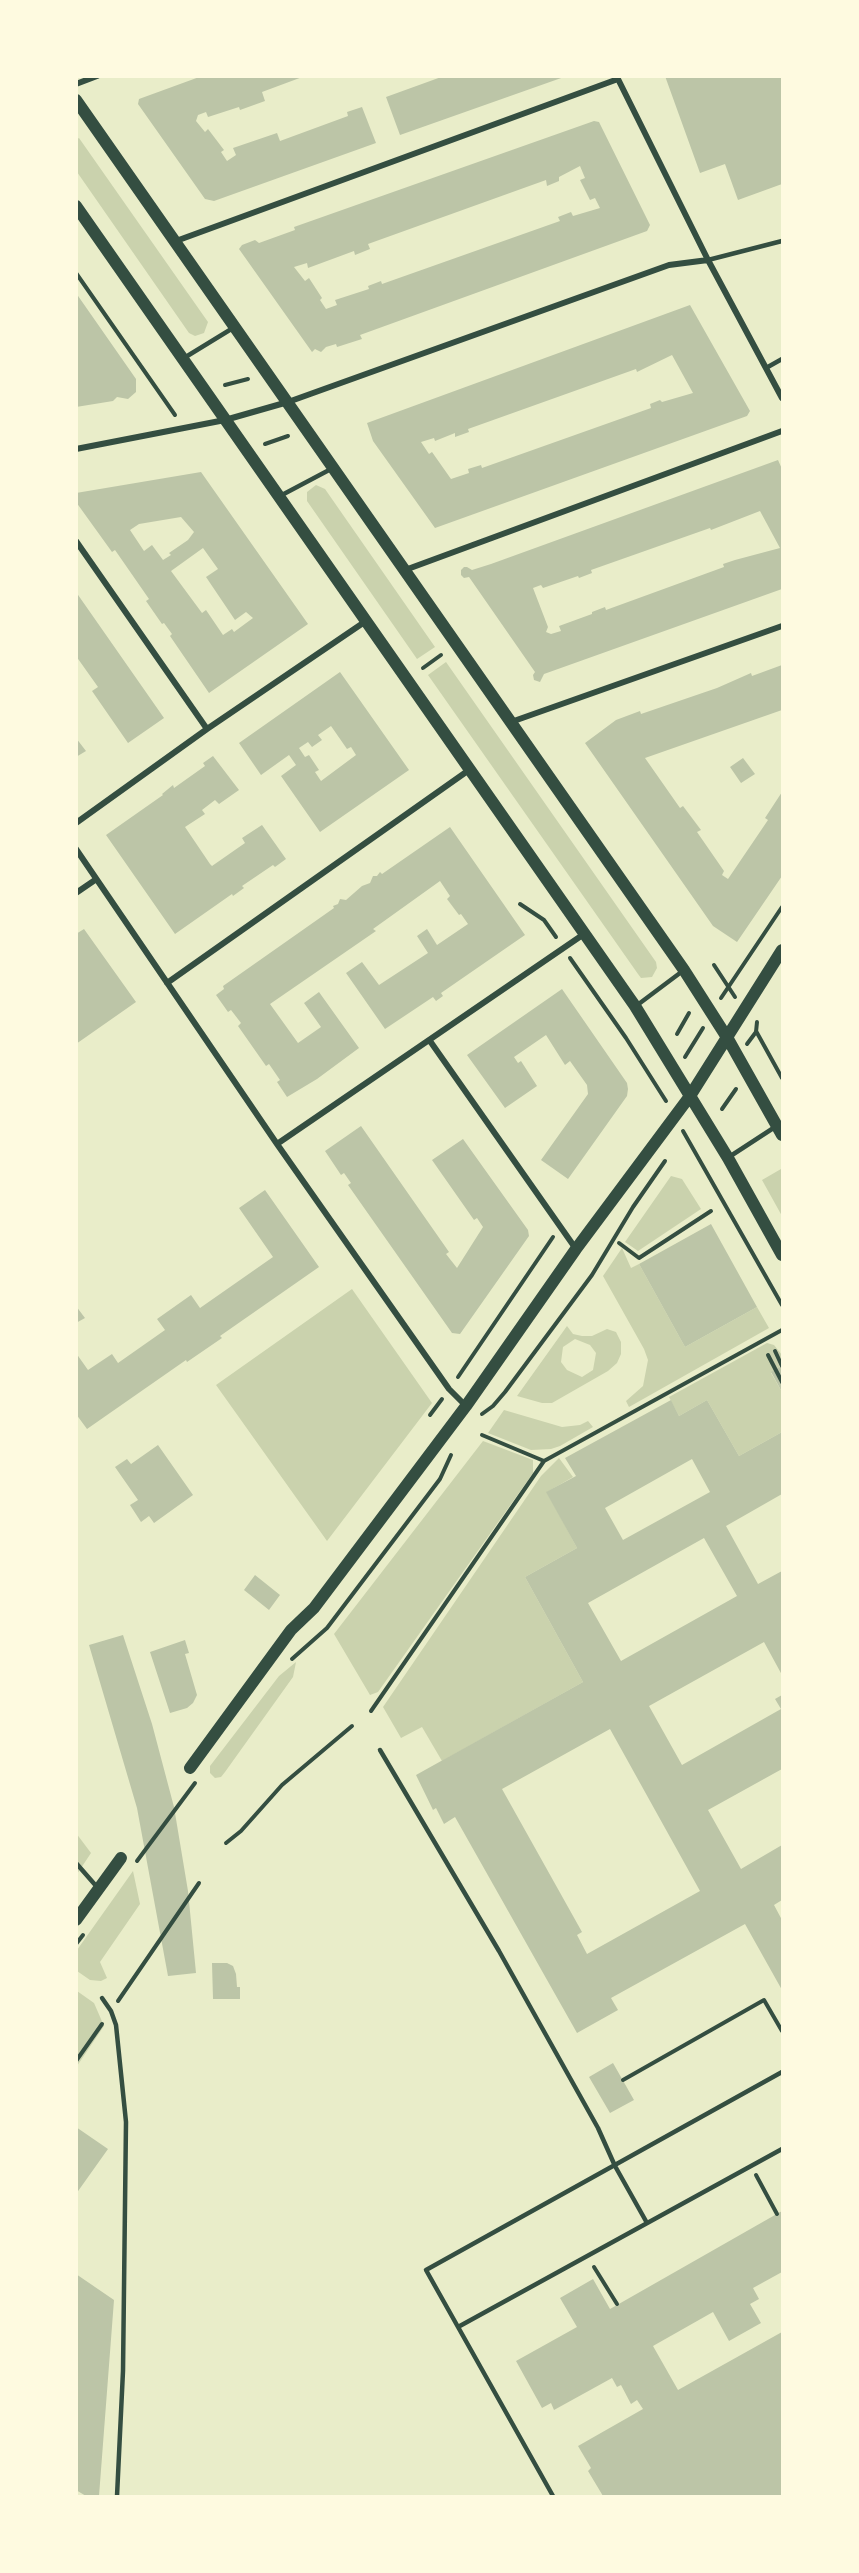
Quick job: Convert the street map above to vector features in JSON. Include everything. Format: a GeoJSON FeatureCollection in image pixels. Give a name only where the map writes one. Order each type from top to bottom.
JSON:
{"type":"FeatureCollection","features":[{"type":"Feature","properties":{"kind":"main road"},"geometry":{"type":"LineString","coordinates":[[76,100],[684,970],[728,1039],[780,1130]]}},
{"type":"Feature","properties":{"kind":"main road"},"geometry":{"type":"LineString","coordinates":[[76,206],[635,1006],[728,1158],[783,1255]]}},
{"type":"Feature","properties":{"kind":"main road"},"geometry":{"type":"LineString","coordinates":[[190,1768],[291,1630],[314,1608],[465,1406],[576,1249],[690,1096],[783,950]]}},
{"type":"Feature","properties":{"kind":"main road"},"geometry":{"type":"LineString","coordinates":[[76,1920],[121,1858]]}},
{"type":"Feature","properties":{"kind":"street"},"geometry":{"type":"LineString","coordinates":[[76,84],[97,76]]}},
{"type":"Feature","properties":{"kind":"street"},"geometry":{"type":"LineString","coordinates":[[175,241],[618,78],[708,260],[783,398]]}},
{"type":"Feature","properties":{"kind":"street"},"geometry":{"type":"LineString","coordinates":[[76,449],[225,420],[288,402],[669,266],[708,260]]}},
{"type":"Feature","properties":{"kind":"street"},"geometry":{"type":"LineString","coordinates":[[405,570],[783,431]]}},
{"type":"Feature","properties":{"kind":"street"},"geometry":{"type":"LineString","coordinates":[[76,542],[207,729]]}},
{"type":"Feature","properties":{"kind":"street"},"geometry":{"type":"LineString","coordinates":[[76,823],[207,729],[366,621]]}},
{"type":"Feature","properties":{"kind":"street"},"geometry":{"type":"LineString","coordinates":[[511,722],[783,626]]}},
{"type":"Feature","properties":{"kind":"street"},"geometry":{"type":"LineString","coordinates":[[166,983],[470,769]]}},
{"type":"Feature","properties":{"kind":"street"},"geometry":{"type":"LineString","coordinates":[[76,849],[277,1144],[449,1389],[465,1406]]}},
{"type":"Feature","properties":{"kind":"street"},"geometry":{"type":"LineString","coordinates":[[76,893],[95,880]]}},
{"type":"Feature","properties":{"kind":"street"},"geometry":{"type":"LineString","coordinates":[[277,1144],[585,934]]}},
{"type":"Feature","properties":{"kind":"street"},"geometry":{"type":"LineString","coordinates":[[430,1041],[576,1249]]}},
{"type":"Feature","properties":{"kind":"lane"},"geometry":{"type":"LineString","coordinates":[[708,260],[783,241]]}},
{"type":"Feature","properties":{"kind":"lane"},"geometry":{"type":"LineString","coordinates":[[183,358],[236,327]]}},
{"type":"Feature","properties":{"kind":"lane"},"geometry":{"type":"LineString","coordinates":[[766,368],[783,359]]}},
{"type":"Feature","properties":{"kind":"lane"},"geometry":{"type":"LineString","coordinates":[[279,496],[334,467]]}},
{"type":"Feature","properties":{"kind":"lane"},"geometry":{"type":"LineString","coordinates":[[635,1006],[684,970]]}},
{"type":"Feature","properties":{"kind":"lane"},"geometry":{"type":"LineString","coordinates":[[728,1158],[780,1130]]}},
{"type":"Feature","properties":{"kind":"lane"},"geometry":{"type":"LineString","coordinates":[[380,1750],[499,1951],[598,2128],[615,2166],[647,2223]]}},
{"type":"Feature","properties":{"kind":"lane"},"geometry":{"type":"LineString","coordinates":[[76,1863],[99,1889]]}},
{"type":"Feature","properties":{"kind":"lane"},"geometry":{"type":"LineString","coordinates":[[102,1998],[111,2011],[118,2040],[126,2122],[123,2371],[117,2496]]}},
{"type":"Feature","properties":{"kind":"lane"},"geometry":{"type":"LineString","coordinates":[[553,2496],[426,2270],[783,2072]]}},
{"type":"Feature","properties":{"kind":"lane"},"geometry":{"type":"LineString","coordinates":[[458,2327],[783,2149]]}},
{"type":"Feature","properties":{"kind":"path"},"geometry":{"type":"LineString","coordinates":[[76,273],[175,415]]}},
{"type":"Feature","properties":{"kind":"path"},"geometry":{"type":"LineString","coordinates":[[225,386],[248,380]]}},
{"type":"Feature","properties":{"kind":"path"},"geometry":{"type":"LineString","coordinates":[[265,444],[288,436]]}},
{"type":"Feature","properties":{"kind":"path"},"geometry":{"type":"LineString","coordinates":[[423,668],[441,655]]}},
{"type":"Feature","properties":{"kind":"path"},"geometry":{"type":"LineString","coordinates":[[520,904],[544,920],[551,929]]}},
{"type":"Feature","properties":{"kind":"path"},"geometry":{"type":"LineString","coordinates":[[666,1128],[664,1099],[669,1085],[712,1014],[783,907]]}},
{"type":"Feature","properties":{"kind":"path"},"geometry":{"type":"LineString","coordinates":[[577,967],[648,1072]]}},
{"type":"Feature","properties":{"kind":"path"},"geometry":{"type":"LineString","coordinates":[[677,1034],[689,1013]]}},
{"type":"Feature","properties":{"kind":"path"},"geometry":{"type":"LineString","coordinates":[[756,1032],[783,1078]]}},
{"type":"Feature","properties":{"kind":"path"},"geometry":{"type":"LineString","coordinates":[[722,1109],[736,1089]]}},
{"type":"Feature","properties":{"kind":"path"},"geometry":{"type":"LineString","coordinates":[[477,1417],[493,1406],[505,1392],[592,1275],[633,1207],[665,1160]]}},
{"type":"Feature","properties":{"kind":"path"},"geometry":{"type":"LineString","coordinates":[[700,1161],[783,1305]]}},
{"type":"Feature","properties":{"kind":"path"},"geometry":{"type":"LineString","coordinates":[[618,1243],[639,1258],[711,1211]]}},
{"type":"Feature","properties":{"kind":"path"},"geometry":{"type":"LineString","coordinates":[[455,1380],[554,1236]]}},
{"type":"Feature","properties":{"kind":"path"},"geometry":{"type":"LineString","coordinates":[[371,1710],[544,1461],[783,1330]]}},
{"type":"Feature","properties":{"kind":"path"},"geometry":{"type":"LineString","coordinates":[[775,1351],[783,1366]]}},
{"type":"Feature","properties":{"kind":"path"},"geometry":{"type":"LineString","coordinates":[[768,1355],[783,1382]]}},
{"type":"Feature","properties":{"kind":"path"},"geometry":{"type":"LineString","coordinates":[[430,1415],[443,1398]]}},
{"type":"Feature","properties":{"kind":"path"},"geometry":{"type":"LineString","coordinates":[[482,1435],[544,1461]]}},
{"type":"Feature","properties":{"kind":"path"},"geometry":{"type":"LineString","coordinates":[[286,1664],[327,1628],[440,1479],[455,1446]]}},
{"type":"Feature","properties":{"kind":"path"},"geometry":{"type":"LineString","coordinates":[[226,1844],[241,1832],[282,1785],[352,1726]]}},
{"type":"Feature","properties":{"kind":"path"},"geometry":{"type":"LineString","coordinates":[[136,1863],[196,1781]]}},
{"type":"Feature","properties":{"kind":"path"},"geometry":{"type":"LineString","coordinates":[[76,2061],[199,1883]]}},
{"type":"Feature","properties":{"kind":"path"},"geometry":{"type":"LineString","coordinates":[[76,1944],[89,1926]]}},
{"type":"Feature","properties":{"kind":"path"},"geometry":{"type":"LineString","coordinates":[[623,2080],[764,2000],[783,2031]]}},
{"type":"Feature","properties":{"kind":"path"},"geometry":{"type":"LineString","coordinates":[[751,2166],[777,2214]]}},
{"type":"Feature","properties":{"kind":"path"},"geometry":{"type":"LineString","coordinates":[[588,2256],[617,2304]]}},
{"type":"Feature","properties":{"kind":"green space"},"geometry":{"type":"Polygon","coordinates":[[[79,138],[208,322],[204,333],[195,336],[189,333],[77,172],[77,139],[79,138]]]}},
{"type":"Feature","properties":{"kind":"green space"},"geometry":{"type":"Polygon","coordinates":[[[316,485],[325,489],[435,647],[417,659],[307,501],[307,492],[316,485]]]}},
{"type":"Feature","properties":{"kind":"green space"},"geometry":{"type":"Polygon","coordinates":[[[446,662],[656,962],[657,968],[652,977],[641,978],[638,974],[428,675],[446,662]]]}},
{"type":"Feature","properties":{"kind":"green space"},"geometry":{"type":"Polygon","coordinates":[[[781,1169],[782,1172],[782,1216],[762,1180],[781,1169]]]}},
{"type":"Feature","properties":{"kind":"green space"},"geometry":{"type":"Polygon","coordinates":[[[671,1176],[682,1179],[701,1209],[638,1251],[625,1242],[671,1176]]]}},
{"type":"Feature","properties":{"kind":"green space"},"geometry":{"type":"Polygon","coordinates":[[[622,1248],[631,1268],[639,1264],[685,1347],[757,1307],[769,1328],[629,1407],[626,1401],[643,1386],[648,1360],[603,1276],[622,1248]]]}},
{"type":"Feature","properties":{"kind":"green space"},"geometry":{"type":"Polygon","coordinates":[[[352,1289],[432,1403],[327,1541],[216,1385],[352,1289]]]}},
{"type":"Feature","properties":{"kind":"green space"},"geometry":{"type":"Polygon","coordinates":[[[567,1326],[573,1334],[582,1336],[592,1336],[607,1329],[616,1332],[621,1342],[621,1354],[617,1363],[608,1371],[552,1403],[542,1403],[517,1396],[567,1326]],[[575,1339],[563,1347],[561,1362],[567,1370],[582,1377],[593,1370],[596,1353],[590,1345],[575,1339]]]}},
{"type":"Feature","properties":{"kind":"green space"},"geometry":{"type":"Polygon","coordinates":[[[767,1343],[774,1345],[782,1355],[782,1366],[771,1373],[782,1392],[782,1432],[739,1456],[707,1400],[679,1416],[669,1397],[767,1343]]]}},
{"type":"Feature","properties":{"kind":"green space"},"geometry":{"type":"Polygon","coordinates":[[[504,1410],[562,1427],[580,1425],[588,1421],[593,1427],[560,1446],[531,1450],[488,1433],[504,1410]]]}},
{"type":"Feature","properties":{"kind":"green space"},"geometry":{"type":"Polygon","coordinates":[[[483,1441],[533,1460],[533,1473],[378,1692],[370,1695],[334,1634],[483,1441]]]}},
{"type":"Feature","properties":{"kind":"green space"},"geometry":{"type":"Polygon","coordinates":[[[559,1458],[573,1477],[547,1492],[577,1548],[525,1577],[583,1682],[442,1761],[422,1727],[401,1738],[383,1707],[541,1476],[559,1458]]]}},
{"type":"Feature","properties":{"kind":"green space"},"geometry":{"type":"Polygon","coordinates":[[[296,1662],[293,1677],[225,1772],[221,1777],[215,1778],[210,1773],[210,1766],[279,1676],[296,1662]]]}},
{"type":"Feature","properties":{"kind":"green space"},"geometry":{"type":"Polygon","coordinates":[[[76,1833],[91,1853],[77,1874],[76,1874],[76,1833]]]}},
{"type":"Feature","properties":{"kind":"green space"},"geometry":{"type":"Polygon","coordinates":[[[133,1871],[140,1904],[100,1962],[107,1978],[101,1981],[90,1980],[77,1971],[77,1950],[133,1871]]]}},
{"type":"Feature","properties":{"kind":"green space"},"geometry":{"type":"Polygon","coordinates":[[[77,1991],[94,2003],[104,2026],[77,2066],[77,1991]]]}},
{"type":"Feature","properties":{"kind":"building"},"geometry":{"type":"Polygon","coordinates":[[[202,76],[305,76],[262,92],[265,101],[240,110],[239,107],[208,117],[206,112],[198,115],[196,121],[205,132],[208,129],[224,150],[221,152],[227,161],[236,155],[233,148],[277,133],[280,141],[348,116],[347,112],[362,107],[376,143],[214,201],[205,199],[138,104],[139,99],[202,76]]]}},
{"type":"Feature","properties":{"kind":"building"},"geometry":{"type":"Polygon","coordinates":[[[444,76],[564,77],[400,135],[386,97],[444,76]]]}},
{"type":"Feature","properties":{"kind":"building"},"geometry":{"type":"Polygon","coordinates":[[[665,76],[782,76],[782,184],[738,200],[725,164],[700,173],[665,76]]]}},
{"type":"Feature","properties":{"kind":"building"},"geometry":{"type":"Polygon","coordinates":[[[594,121],[599,122],[650,225],[647,231],[360,335],[362,339],[337,347],[336,344],[326,347],[321,352],[315,349],[312,352],[239,249],[242,245],[255,240],[259,243],[295,230],[294,227],[594,121]],[[580,166],[559,177],[559,181],[547,186],[546,180],[368,244],[370,249],[355,255],[354,251],[308,268],[307,263],[294,267],[305,281],[309,278],[326,309],[337,305],[335,300],[369,289],[368,286],[381,281],[382,284],[560,221],[558,217],[571,212],[573,216],[600,208],[595,198],[590,200],[580,180],[585,178],[580,166]]]}},
{"type":"Feature","properties":{"kind":"building"},"geometry":{"type":"Polygon","coordinates":[[[76,293],[136,379],[136,392],[128,399],[117,397],[113,401],[76,407],[76,293]]]}},
{"type":"Feature","properties":{"kind":"building"},"geometry":{"type":"Polygon","coordinates":[[[690,305],[750,411],[747,416],[435,528],[373,441],[367,423],[690,305]],[[672,355],[637,372],[636,369],[468,429],[469,432],[455,437],[455,433],[435,441],[434,438],[421,442],[429,454],[432,452],[451,479],[469,473],[468,469],[481,465],[482,468],[651,408],[650,404],[660,400],[662,402],[693,393],[672,355]]]}},
{"type":"Feature","properties":{"kind":"building"},"geometry":{"type":"Polygon","coordinates":[[[778,460],[782,469],[782,589],[544,674],[540,682],[534,680],[535,672],[469,577],[464,578],[461,575],[464,567],[472,570],[778,460]],[[760,511],[591,570],[592,573],[579,578],[578,576],[543,588],[541,585],[533,588],[548,627],[546,632],[551,634],[561,631],[559,626],[605,607],[606,610],[724,567],[723,564],[780,548],[760,511]]]}},
{"type":"Feature","properties":{"kind":"building"},"geometry":{"type":"Polygon","coordinates":[[[201,472],[308,624],[209,693],[170,636],[172,634],[146,601],[149,599],[115,550],[112,552],[76,502],[76,493],[201,472]],[[181,517],[139,524],[130,530],[144,551],[152,545],[163,560],[188,540],[194,532],[181,517]],[[203,548],[171,571],[202,613],[206,610],[223,635],[232,629],[234,632],[253,618],[246,612],[235,620],[206,577],[218,569],[203,548]]]}},
{"type":"Feature","properties":{"kind":"building"},"geometry":{"type":"Polygon","coordinates":[[[76,592],[164,718],[128,743],[92,691],[98,687],[76,656],[76,592]]]}},
{"type":"Feature","properties":{"kind":"building"},"geometry":{"type":"Polygon","coordinates":[[[782,665],[782,710],[645,758],[680,808],[683,806],[701,830],[697,832],[724,871],[722,875],[728,879],[768,820],[765,818],[782,792],[782,876],[737,942],[713,926],[585,743],[616,720],[640,711],[641,714],[717,688],[751,673],[752,676],[782,665]]]}},
{"type":"Feature","properties":{"kind":"building"},"geometry":{"type":"Polygon","coordinates":[[[340,672],[409,770],[320,832],[281,776],[296,765],[289,755],[261,775],[239,743],[340,672]],[[331,726],[318,735],[322,740],[312,747],[308,742],[299,748],[305,757],[309,755],[319,770],[315,772],[321,781],[356,755],[351,747],[347,749],[331,726]]]}},
{"type":"Feature","properties":{"kind":"building"},"geometry":{"type":"Polygon","coordinates":[[[76,738],[86,751],[76,757],[76,738]]]}},
{"type":"Feature","properties":{"kind":"building"},"geometry":{"type":"Polygon","coordinates":[[[213,756],[239,790],[219,804],[215,800],[202,810],[205,814],[185,827],[210,864],[212,866],[245,843],[242,838],[262,825],[286,859],[275,867],[273,865],[242,886],[244,888],[233,896],[232,894],[175,934],[106,835],[163,795],[173,785],[174,788],[205,766],[203,763],[213,756]]]}},
{"type":"Feature","properties":{"kind":"building"},"geometry":{"type":"Polygon","coordinates":[[[743,758],[755,774],[741,783],[730,767],[743,758]]]}},
{"type":"Feature","properties":{"kind":"building"},"geometry":{"type":"Polygon","coordinates":[[[450,827],[525,935],[441,993],[443,996],[436,1001],[433,997],[385,1029],[346,973],[362,962],[379,985],[428,953],[417,936],[427,929],[437,945],[468,924],[447,899],[450,896],[440,881],[373,929],[376,931],[270,1004],[298,1043],[321,1027],[304,1003],[319,992],[359,1048],[317,1079],[287,1097],[277,1082],[280,1080],[269,1064],[266,1066],[238,1026],[241,1023],[231,1010],[228,1012],[216,995],[224,989],[223,986],[334,908],[333,906],[338,904],[340,899],[346,900],[362,886],[370,883],[373,876],[377,876],[380,872],[382,874],[450,827]]]}},
{"type":"Feature","properties":{"kind":"building"},"geometry":{"type":"Polygon","coordinates":[[[84,929],[136,1002],[76,1044],[76,934],[84,929]]]}},
{"type":"Feature","properties":{"kind":"building"},"geometry":{"type":"Polygon","coordinates":[[[562,989],[627,1083],[628,1089],[627,1096],[568,1179],[541,1160],[588,1094],[587,1085],[570,1061],[565,1065],[546,1035],[514,1057],[518,1063],[521,1061],[537,1086],[505,1108],[467,1055],[562,989]]]}},
{"type":"Feature","properties":{"kind":"building"},"geometry":{"type":"Polygon","coordinates":[[[361,1126],[449,1252],[446,1254],[457,1268],[483,1227],[477,1218],[474,1220],[432,1160],[463,1139],[528,1230],[529,1236],[460,1334],[452,1333],[348,1185],[351,1183],[344,1173],[341,1175],[325,1151],[361,1126]]]}},
{"type":"Feature","properties":{"kind":"building"},"geometry":{"type":"Polygon","coordinates":[[[265,1190],[319,1267],[220,1336],[222,1338],[187,1362],[186,1360],[87,1429],[76,1414],[76,1353],[88,1370],[112,1354],[118,1363],[165,1330],[157,1319],[191,1295],[200,1308],[273,1257],[239,1208],[265,1190]]]}},
{"type":"Feature","properties":{"kind":"building"},"geometry":{"type":"Polygon","coordinates":[[[711,1224],[757,1307],[685,1347],[639,1264],[711,1224]]]}},
{"type":"Feature","properties":{"kind":"building"},"geometry":{"type":"Polygon","coordinates":[[[76,1306],[85,1318],[76,1323],[76,1306]]]}},
{"type":"Feature","properties":{"kind":"building"},"geometry":{"type":"Polygon","coordinates":[[[782,1366],[782,1392],[771,1372],[782,1366]]]}},
{"type":"Feature","properties":{"kind":"building"},"geometry":{"type":"Polygon","coordinates":[[[671,1400],[679,1416],[707,1400],[739,1456],[782,1432],[782,1494],[726,1526],[758,1584],[782,1571],[782,1675],[764,1642],[649,1706],[682,1765],[781,1709],[775,1699],[782,1695],[782,1769],[708,1810],[741,1869],[782,1845],[782,1900],[774,1905],[782,1920],[782,1990],[745,1924],[611,1998],[618,2010],[577,2033],[455,1817],[444,1824],[436,1808],[433,1810],[416,1775],[583,1682],[525,1577],[577,1548],[546,1492],[576,1476],[565,1458],[671,1400]],[[692,1459],[605,1508],[623,1540],[710,1492],[692,1459]],[[704,1538],[588,1603],[621,1661],[737,1596],[704,1538]],[[610,1729],[502,1789],[582,1932],[577,1935],[587,1954],[700,1891],[610,1729]]]}},
{"type":"Feature","properties":{"kind":"building"},"geometry":{"type":"Polygon","coordinates":[[[158,1445],[193,1495],[154,1523],[149,1516],[141,1522],[130,1505],[138,1500],[115,1467],[127,1459],[131,1464],[158,1445]]]}},
{"type":"Feature","properties":{"kind":"building"},"geometry":{"type":"Polygon","coordinates":[[[255,1575],[280,1595],[269,1610],[244,1590],[255,1575]]]}},
{"type":"Feature","properties":{"kind":"building"},"geometry":{"type":"Polygon","coordinates":[[[123,1635],[152,1724],[174,1807],[188,1891],[196,1973],[168,1976],[137,1808],[89,1645],[123,1635]]]}},
{"type":"Feature","properties":{"kind":"building"},"geometry":{"type":"Polygon","coordinates":[[[185,1640],[189,1653],[185,1654],[197,1695],[187,1708],[170,1713],[150,1652],[185,1640]]]}},
{"type":"Feature","properties":{"kind":"building"},"geometry":{"type":"Polygon","coordinates":[[[212,1963],[227,1963],[233,1966],[237,1987],[240,1987],[240,1999],[213,1999],[212,1963]]]}},
{"type":"Feature","properties":{"kind":"building"},"geometry":{"type":"Polygon","coordinates":[[[613,2063],[634,2100],[610,2113],[589,2077],[613,2063]]]}},
{"type":"Feature","properties":{"kind":"building"},"geometry":{"type":"Polygon","coordinates":[[[76,2127],[108,2149],[76,2194],[76,2127]]]}},
{"type":"Feature","properties":{"kind":"building"},"geometry":{"type":"Polygon","coordinates":[[[782,2211],[782,2272],[753,2288],[759,2299],[750,2304],[761,2323],[729,2341],[713,2312],[653,2346],[678,2390],[782,2332],[782,2496],[603,2496],[588,2471],[591,2468],[578,2446],[643,2409],[637,2400],[631,2404],[621,2385],[617,2387],[612,2378],[554,2410],[551,2403],[542,2408],[516,2361],[577,2327],[560,2298],[593,2279],[610,2309],[782,2211]]]}},
{"type":"Feature","properties":{"kind":"building"},"geometry":{"type":"Polygon","coordinates":[[[76,2274],[114,2300],[99,2496],[86,2496],[76,2490],[76,2274]]]}}]}
